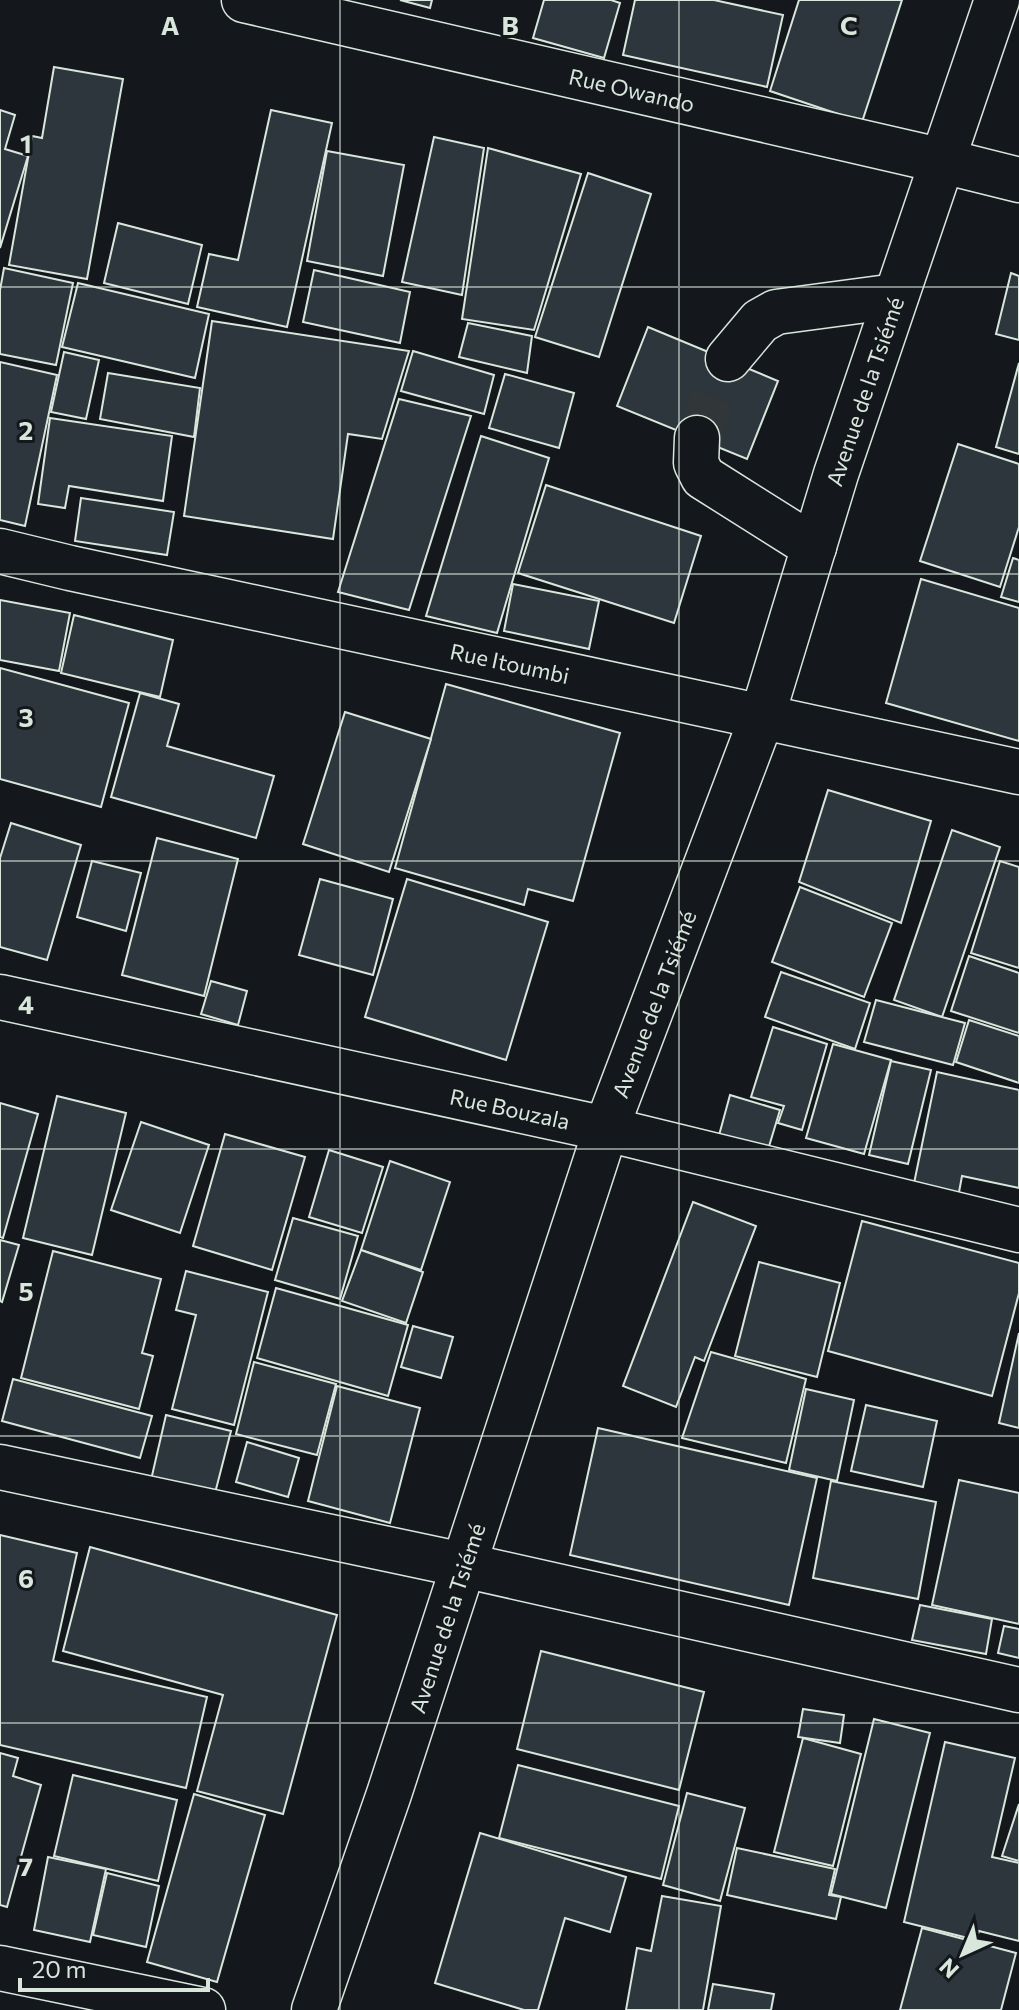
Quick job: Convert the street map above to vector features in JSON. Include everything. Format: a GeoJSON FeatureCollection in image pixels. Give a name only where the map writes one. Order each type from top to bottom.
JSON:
{"type":"FeatureCollection","features":[{"type":"Feature","properties":{"kind":"street","name":"Rue Owando"},"geometry":{"type":"LineString","coordinates":[[244,0],[1019,180]]}},
{"type":"Feature","properties":{"kind":"street","name":"Avenue de la Tsiémé"},"geometry":{"type":"LineString","coordinates":[[314,2010],[389,1794],[606,1129],[762,717],[836,474],[997,0]]}},
{"type":"Feature","properties":{"kind":"street"},"geometry":{"type":"LineString","coordinates":[[728,359],[760,321],[776,312],[896,296]]}},
{"type":"Feature","properties":{"kind":"street"},"geometry":{"type":"LineString","coordinates":[[697,438],[696,463],[703,477],[814,547]]}},
{"type":"Feature","properties":{"kind":"street","name":"Rue Itoumbi"},"geometry":{"type":"LineString","coordinates":[[0,551],[1019,772]]}},
{"type":"Feature","properties":{"kind":"street","name":"Rue Bouzala"},"geometry":{"type":"LineString","coordinates":[[0,997],[606,1129],[1019,1230]]}},
{"type":"Feature","properties":{"kind":"street"},"geometry":{"type":"LineString","coordinates":[[0,1467],[463,1565],[1019,1690]]}},
{"type":"Feature","properties":{"kind":"street"},"geometry":{"type":"LineString","coordinates":[[0,1968],[203,2010]]}},
{"type":"Feature","properties":{"kind":"building"},"geometry":{"type":"Polygon","coordinates":[[[400,0],[432,0],[430,8],[400,0]]]}},
{"type":"Feature","properties":{"kind":"building"},"geometry":{"type":"Polygon","coordinates":[[[544,0],[611,0],[620,3],[604,58],[533,38],[544,0]]]}},
{"type":"Feature","properties":{"kind":"building"},"geometry":{"type":"Polygon","coordinates":[[[635,0],[714,0],[783,15],[767,87],[623,55],[635,0]]]}},
{"type":"Feature","properties":{"kind":"building"},"geometry":{"type":"Polygon","coordinates":[[[799,0],[902,0],[862,122],[770,91],[799,0]]]}},
{"type":"Feature","properties":{"kind":"building"},"geometry":{"type":"Polygon","coordinates":[[[54,67],[123,79],[87,279],[9,265],[32,136],[42,138],[54,67]]]}},
{"type":"Feature","properties":{"kind":"building"},"geometry":{"type":"Polygon","coordinates":[[[0,110],[15,115],[5,149],[28,156],[0,248],[0,110]]]}},
{"type":"Feature","properties":{"kind":"building"},"geometry":{"type":"Polygon","coordinates":[[[271,110],[332,123],[287,327],[197,307],[209,254],[238,260],[271,110]]]}},
{"type":"Feature","properties":{"kind":"building"},"geometry":{"type":"Polygon","coordinates":[[[434,137],[484,148],[462,295],[402,282],[434,137]]]}},
{"type":"Feature","properties":{"kind":"building"},"geometry":{"type":"Polygon","coordinates":[[[488,148],[581,174],[534,330],[462,319],[488,148]]]}},
{"type":"Feature","properties":{"kind":"building"},"geometry":{"type":"Polygon","coordinates":[[[327,151],[404,165],[383,276],[307,261],[327,151]]]}},
{"type":"Feature","properties":{"kind":"building"},"geometry":{"type":"Polygon","coordinates":[[[588,173],[651,194],[599,357],[535,337],[588,173]]]}},
{"type":"Feature","properties":{"kind":"building"},"geometry":{"type":"Polygon","coordinates":[[[118,223],[202,245],[188,304],[104,283],[118,223]]]}},
{"type":"Feature","properties":{"kind":"building"},"geometry":{"type":"Polygon","coordinates":[[[4,268],[73,283],[56,365],[0,354],[0,290],[4,268]]]}},
{"type":"Feature","properties":{"kind":"building"},"geometry":{"type":"Polygon","coordinates":[[[314,270],[410,292],[400,343],[303,322],[314,270]]]}},
{"type":"Feature","properties":{"kind":"building"},"geometry":{"type":"Polygon","coordinates":[[[1011,273],[1019,276],[1019,340],[996,334],[1011,273]]]}},
{"type":"Feature","properties":{"kind":"building"},"geometry":{"type":"Polygon","coordinates":[[[78,283],[209,314],[195,378],[62,347],[78,283]]]}},
{"type":"Feature","properties":{"kind":"building"},"geometry":{"type":"Polygon","coordinates":[[[212,321],[409,351],[382,439],[348,434],[333,539],[184,516],[212,321]]]}},
{"type":"Feature","properties":{"kind":"building"},"geometry":{"type":"Polygon","coordinates":[[[468,323],[532,336],[527,373],[459,357],[468,323]]]}},
{"type":"Feature","properties":{"kind":"building"},"geometry":{"type":"Polygon","coordinates":[[[648,327],[778,381],[747,459],[617,406],[648,327]]]}},
{"type":"Feature","properties":{"kind":"building"},"geometry":{"type":"Polygon","coordinates":[[[413,351],[494,375],[484,414],[401,391],[413,351]]]}},
{"type":"Feature","properties":{"kind":"building"},"geometry":{"type":"Polygon","coordinates":[[[64,352],[99,360],[86,419],[51,412],[64,352]]]}},
{"type":"Feature","properties":{"kind":"building"},"geometry":{"type":"Polygon","coordinates":[[[0,362],[57,375],[25,526],[0,520],[0,362]]]}},
{"type":"Feature","properties":{"kind":"building"},"geometry":{"type":"Polygon","coordinates":[[[1019,363],[1019,454],[996,447],[1019,363]]]}},
{"type":"Feature","properties":{"kind":"building"},"geometry":{"type":"Polygon","coordinates":[[[108,373],[200,388],[194,437],[100,419],[108,373]]]}},
{"type":"Feature","properties":{"kind":"building"},"geometry":{"type":"Polygon","coordinates":[[[505,374],[574,393],[559,448],[489,428],[505,374]]]}},
{"type":"Feature","properties":{"kind":"building"},"geometry":{"type":"Polygon","coordinates":[[[399,399],[471,416],[409,610],[338,592],[399,399]]]}},
{"type":"Feature","properties":{"kind":"building"},"geometry":{"type":"Polygon","coordinates":[[[50,418],[172,436],[163,501],[69,486],[65,508],[38,504],[50,418]]]}},
{"type":"Feature","properties":{"kind":"building"},"geometry":{"type":"Polygon","coordinates":[[[481,436],[549,458],[497,633],[426,616],[481,436]]]}},
{"type":"Feature","properties":{"kind":"building"},"geometry":{"type":"Polygon","coordinates":[[[958,444],[1019,464],[1019,527],[1000,587],[920,561],[958,444]]]}},
{"type":"Feature","properties":{"kind":"building"},"geometry":{"type":"Polygon","coordinates":[[[546,485],[701,536],[674,623],[518,573],[546,485]]]}},
{"type":"Feature","properties":{"kind":"building"},"geometry":{"type":"Polygon","coordinates":[[[81,498],[174,512],[167,555],[75,541],[81,498]]]}},
{"type":"Feature","properties":{"kind":"building"},"geometry":{"type":"Polygon","coordinates":[[[1013,558],[1019,560],[1019,602],[1001,597],[1013,558]]]}},
{"type":"Feature","properties":{"kind":"building"},"geometry":{"type":"Polygon","coordinates":[[[921,579],[1019,608],[1019,741],[886,703],[921,579]]]}},
{"type":"Feature","properties":{"kind":"building"},"geometry":{"type":"Polygon","coordinates":[[[513,584],[599,601],[589,649],[504,631],[513,584]]]}},
{"type":"Feature","properties":{"kind":"building"},"geometry":{"type":"Polygon","coordinates":[[[0,600],[70,613],[59,671],[0,660],[0,600]]]}},
{"type":"Feature","properties":{"kind":"building"},"geometry":{"type":"Polygon","coordinates":[[[74,615],[173,640],[160,697],[61,673],[74,615]]]}},
{"type":"Feature","properties":{"kind":"building"},"geometry":{"type":"Polygon","coordinates":[[[0,668],[129,703],[101,807],[0,779],[0,668]]]}},
{"type":"Feature","properties":{"kind":"building"},"geometry":{"type":"Polygon","coordinates":[[[446,684],[620,733],[573,901],[528,889],[524,905],[395,868],[446,684]]]}},
{"type":"Feature","properties":{"kind":"building"},"geometry":{"type":"Polygon","coordinates":[[[140,693],[179,704],[167,746],[274,776],[256,838],[111,797],[140,693]]]}},
{"type":"Feature","properties":{"kind":"building"},"geometry":{"type":"Polygon","coordinates":[[[345,712],[431,739],[389,872],[303,844],[345,712]]]}},
{"type":"Feature","properties":{"kind":"building"},"geometry":{"type":"Polygon","coordinates":[[[828,790],[931,821],[901,923],[799,882],[828,790]]]}},
{"type":"Feature","properties":{"kind":"building"},"geometry":{"type":"Polygon","coordinates":[[[11,823],[81,845],[47,960],[0,947],[0,858],[11,823]]]}},
{"type":"Feature","properties":{"kind":"building"},"geometry":{"type":"Polygon","coordinates":[[[952,830],[1000,847],[942,1017],[894,1000],[952,830]]]}},
{"type":"Feature","properties":{"kind":"building"},"geometry":{"type":"Polygon","coordinates":[[[157,838],[238,859],[204,996],[122,975],[157,838]]]}},
{"type":"Feature","properties":{"kind":"building"},"geometry":{"type":"Polygon","coordinates":[[[92,861],[141,873],[126,931],[77,917],[92,861]]]}},
{"type":"Feature","properties":{"kind":"building"},"geometry":{"type":"Polygon","coordinates":[[[1000,861],[1019,867],[1019,968],[971,953],[1000,861]]]}},
{"type":"Feature","properties":{"kind":"building"},"geometry":{"type":"Polygon","coordinates":[[[320,879],[393,899],[373,975],[299,955],[320,879]]]}},
{"type":"Feature","properties":{"kind":"building"},"geometry":{"type":"Polygon","coordinates":[[[407,879],[548,922],[506,1060],[365,1017],[407,879]]]}},
{"type":"Feature","properties":{"kind":"building"},"geometry":{"type":"Polygon","coordinates":[[[800,887],[892,923],[864,997],[772,962],[800,887]]]}},
{"type":"Feature","properties":{"kind":"building"},"geometry":{"type":"Polygon","coordinates":[[[969,956],[1019,973],[1019,1033],[951,1011],[969,956]]]}},
{"type":"Feature","properties":{"kind":"building"},"geometry":{"type":"Polygon","coordinates":[[[781,972],[870,1003],[855,1049],[765,1017],[781,972]]]}},
{"type":"Feature","properties":{"kind":"building"},"geometry":{"type":"Polygon","coordinates":[[[211,981],[247,991],[238,1025],[201,1014],[211,981]]]}},
{"type":"Feature","properties":{"kind":"building"},"geometry":{"type":"Polygon","coordinates":[[[876,1000],[965,1023],[953,1065],[864,1042],[876,1000]]]}},
{"type":"Feature","properties":{"kind":"building"},"geometry":{"type":"Polygon","coordinates":[[[969,1020],[1019,1036],[1019,1083],[956,1062],[969,1020]]]}},
{"type":"Feature","properties":{"kind":"building"},"geometry":{"type":"Polygon","coordinates":[[[773,1027],[827,1044],[802,1130],[778,1123],[784,1106],[751,1097],[773,1027]]]}},
{"type":"Feature","properties":{"kind":"building"},"geometry":{"type":"Polygon","coordinates":[[[833,1044],[891,1060],[864,1154],[806,1138],[833,1044]]]}},
{"type":"Feature","properties":{"kind":"building"},"geometry":{"type":"Polygon","coordinates":[[[891,1061],[931,1070],[908,1164],[869,1155],[891,1061]]]}},
{"type":"Feature","properties":{"kind":"building"},"geometry":{"type":"Polygon","coordinates":[[[937,1072],[1019,1090],[1019,1188],[962,1176],[957,1203],[912,1193],[937,1072]]]}},
{"type":"Feature","properties":{"kind":"building"},"geometry":{"type":"Polygon","coordinates":[[[730,1095],[780,1110],[767,1153],[718,1139],[730,1095]]]}},
{"type":"Feature","properties":{"kind":"building"},"geometry":{"type":"Polygon","coordinates":[[[57,1096],[126,1113],[92,1255],[23,1238],[57,1096]]]}},
{"type":"Feature","properties":{"kind":"building"},"geometry":{"type":"Polygon","coordinates":[[[0,1103],[38,1114],[3,1238],[0,1237],[0,1103]]]}},
{"type":"Feature","properties":{"kind":"building"},"geometry":{"type":"Polygon","coordinates":[[[141,1122],[209,1145],[180,1233],[111,1210],[141,1122]]]}},
{"type":"Feature","properties":{"kind":"building"},"geometry":{"type":"Polygon","coordinates":[[[225,1134],[305,1157],[272,1270],[193,1246],[225,1134]]]}},
{"type":"Feature","properties":{"kind":"building"},"geometry":{"type":"Polygon","coordinates":[[[329,1150],[383,1167],[362,1233],[309,1217],[329,1150]]]}},
{"type":"Feature","properties":{"kind":"building"},"geometry":{"type":"Polygon","coordinates":[[[390,1161],[450,1182],[421,1270],[361,1250],[390,1161]]]}},
{"type":"Feature","properties":{"kind":"building"},"geometry":{"type":"Polygon","coordinates":[[[693,1202],[756,1226],[704,1361],[695,1357],[676,1407],[623,1386],[693,1202]]]}},
{"type":"Feature","properties":{"kind":"building"},"geometry":{"type":"Polygon","coordinates":[[[293,1218],[358,1236],[340,1299],[275,1280],[293,1218]]]}},
{"type":"Feature","properties":{"kind":"building"},"geometry":{"type":"Polygon","coordinates":[[[862,1221],[1019,1263],[1019,1293],[992,1396],[828,1351],[862,1221]]]}},
{"type":"Feature","properties":{"kind":"building"},"geometry":{"type":"Polygon","coordinates":[[[0,1240],[19,1245],[2,1302],[0,1301],[0,1240]]]}},
{"type":"Feature","properties":{"kind":"building"},"geometry":{"type":"Polygon","coordinates":[[[361,1250],[423,1272],[406,1323],[342,1301],[361,1250]]]}},
{"type":"Feature","properties":{"kind":"building"},"geometry":{"type":"Polygon","coordinates":[[[53,1251],[161,1279],[142,1353],[153,1356],[139,1409],[21,1378],[53,1251]]]}},
{"type":"Feature","properties":{"kind":"building"},"geometry":{"type":"Polygon","coordinates":[[[759,1262],[840,1283],[817,1377],[735,1356],[759,1262]]]}},
{"type":"Feature","properties":{"kind":"building"},"geometry":{"type":"Polygon","coordinates":[[[186,1271],[268,1292],[234,1425],[172,1409],[196,1315],[176,1310],[186,1271]]]}},
{"type":"Feature","properties":{"kind":"building"},"geometry":{"type":"Polygon","coordinates":[[[276,1288],[408,1325],[388,1396],[257,1358],[276,1288]]]}},
{"type":"Feature","properties":{"kind":"building"},"geometry":{"type":"Polygon","coordinates":[[[413,1326],[453,1337],[441,1378],[401,1367],[413,1326]]]}},
{"type":"Feature","properties":{"kind":"building"},"geometry":{"type":"Polygon","coordinates":[[[1019,1333],[1019,1428],[999,1423],[1019,1333]]]}},
{"type":"Feature","properties":{"kind":"building"},"geometry":{"type":"Polygon","coordinates":[[[711,1352],[806,1379],[786,1463],[682,1438],[711,1352]]]}},
{"type":"Feature","properties":{"kind":"building"},"geometry":{"type":"Polygon","coordinates":[[[254,1362],[336,1384],[317,1455],[236,1434],[254,1362]]]}},
{"type":"Feature","properties":{"kind":"building"},"geometry":{"type":"Polygon","coordinates":[[[13,1379],[152,1416],[140,1458],[2,1421],[13,1379]]]}},
{"type":"Feature","properties":{"kind":"building"},"geometry":{"type":"Polygon","coordinates":[[[337,1386],[420,1408],[390,1523],[308,1501],[337,1386]]]}},
{"type":"Feature","properties":{"kind":"building"},"geometry":{"type":"Polygon","coordinates":[[[806,1389],[854,1400],[837,1481],[789,1470],[806,1389]]]}},
{"type":"Feature","properties":{"kind":"building"},"geometry":{"type":"Polygon","coordinates":[[[866,1405],[937,1421],[923,1487],[851,1471],[866,1405]]]}},
{"type":"Feature","properties":{"kind":"building"},"geometry":{"type":"Polygon","coordinates":[[[166,1415],[231,1431],[214,1497],[151,1480],[166,1415]]]}},
{"type":"Feature","properties":{"kind":"building"},"geometry":{"type":"Polygon","coordinates":[[[598,1428],[817,1478],[789,1605],[570,1555],[598,1428]]]}},
{"type":"Feature","properties":{"kind":"building"},"geometry":{"type":"Polygon","coordinates":[[[247,1442],[299,1458],[288,1497],[236,1482],[247,1442]]]}},
{"type":"Feature","properties":{"kind":"building"},"geometry":{"type":"Polygon","coordinates":[[[959,1480],[1019,1493],[1019,1624],[932,1605],[959,1480]]]}},
{"type":"Feature","properties":{"kind":"building"},"geometry":{"type":"Polygon","coordinates":[[[831,1481],[936,1502],[918,1599],[813,1578],[831,1481]]]}},
{"type":"Feature","properties":{"kind":"building"},"geometry":{"type":"Polygon","coordinates":[[[0,1535],[77,1553],[53,1661],[207,1697],[186,1788],[0,1745],[0,1535]]]}},
{"type":"Feature","properties":{"kind":"building"},"geometry":{"type":"Polygon","coordinates":[[[90,1547],[337,1615],[283,1814],[197,1791],[223,1695],[63,1651],[90,1547]]]}},
{"type":"Feature","properties":{"kind":"building"},"geometry":{"type":"Polygon","coordinates":[[[920,1605],[992,1619],[986,1654],[912,1640],[920,1605]]]}},
{"type":"Feature","properties":{"kind":"building"},"geometry":{"type":"Polygon","coordinates":[[[1004,1626],[1019,1629],[1019,1658],[998,1653],[1004,1626]]]}},
{"type":"Feature","properties":{"kind":"building"},"geometry":{"type":"Polygon","coordinates":[[[541,1651],[704,1692],[679,1790],[517,1749],[541,1651]]]}},
{"type":"Feature","properties":{"kind":"building"},"geometry":{"type":"Polygon","coordinates":[[[803,1709],[844,1715],[840,1743],[798,1737],[803,1709]]]}},
{"type":"Feature","properties":{"kind":"building"},"geometry":{"type":"Polygon","coordinates":[[[874,1719],[930,1733],[886,1908],[831,1894],[874,1719]]]}},
{"type":"Feature","properties":{"kind":"building"},"geometry":{"type":"Polygon","coordinates":[[[803,1738],[861,1754],[833,1866],[774,1852],[803,1738]]]}},
{"type":"Feature","properties":{"kind":"building"},"geometry":{"type":"Polygon","coordinates":[[[945,1742],[1015,1758],[992,1857],[1019,1863],[1019,1941],[979,1931],[976,1940],[904,1922],[945,1742]]]}},
{"type":"Feature","properties":{"kind":"building"},"geometry":{"type":"Polygon","coordinates":[[[0,1753],[18,1758],[13,1776],[41,1785],[7,1907],[0,1905],[0,1753]]]}},
{"type":"Feature","properties":{"kind":"building"},"geometry":{"type":"Polygon","coordinates":[[[518,1765],[679,1806],[661,1879],[499,1838],[518,1765]]]}},
{"type":"Feature","properties":{"kind":"building"},"geometry":{"type":"Polygon","coordinates":[[[73,1775],[177,1800],[158,1881],[54,1856],[73,1775]]]}},
{"type":"Feature","properties":{"kind":"building"},"geometry":{"type":"Polygon","coordinates":[[[687,1793],[745,1808],[720,1901],[663,1885],[687,1793]]]}},
{"type":"Feature","properties":{"kind":"building"},"geometry":{"type":"Polygon","coordinates":[[[194,1794],[265,1815],[217,1982],[147,1962],[194,1794]]]}},
{"type":"Feature","properties":{"kind":"building"},"geometry":{"type":"Polygon","coordinates":[[[1019,1804],[1019,1861],[1002,1856],[1019,1804]]]}},
{"type":"Feature","properties":{"kind":"building"},"geometry":{"type":"Polygon","coordinates":[[[480,1833],[626,1877],[610,1932],[565,1918],[538,2010],[524,2010],[435,1983],[480,1833]]]}},
{"type":"Feature","properties":{"kind":"building"},"geometry":{"type":"Polygon","coordinates":[[[737,1848],[835,1869],[829,1895],[841,1897],[836,1919],[727,1895],[737,1848]]]}},
{"type":"Feature","properties":{"kind":"building"},"geometry":{"type":"Polygon","coordinates":[[[48,1857],[106,1869],[90,1942],[34,1930],[48,1857]]]}},
{"type":"Feature","properties":{"kind":"building"},"geometry":{"type":"Polygon","coordinates":[[[107,1873],[159,1886],[146,1947],[93,1935],[107,1873]]]}},
{"type":"Feature","properties":{"kind":"building"},"geometry":{"type":"Polygon","coordinates":[[[662,1896],[721,1906],[703,2010],[626,2010],[637,1948],[651,1951],[662,1896]]]}},
{"type":"Feature","properties":{"kind":"building"},"geometry":{"type":"Polygon","coordinates":[[[922,1928],[1016,1953],[1001,2010],[900,2010],[922,1928]]]}},
{"type":"Feature","properties":{"kind":"building"},"geometry":{"type":"Polygon","coordinates":[[[713,1984],[774,1994],[771,2010],[708,2010],[713,1984]]]}},
{"type":"Feature","properties":{"kind":"tunnel"},"geometry":{"type":"LineString","coordinates":[[697,438],[728,359]]}}]}
